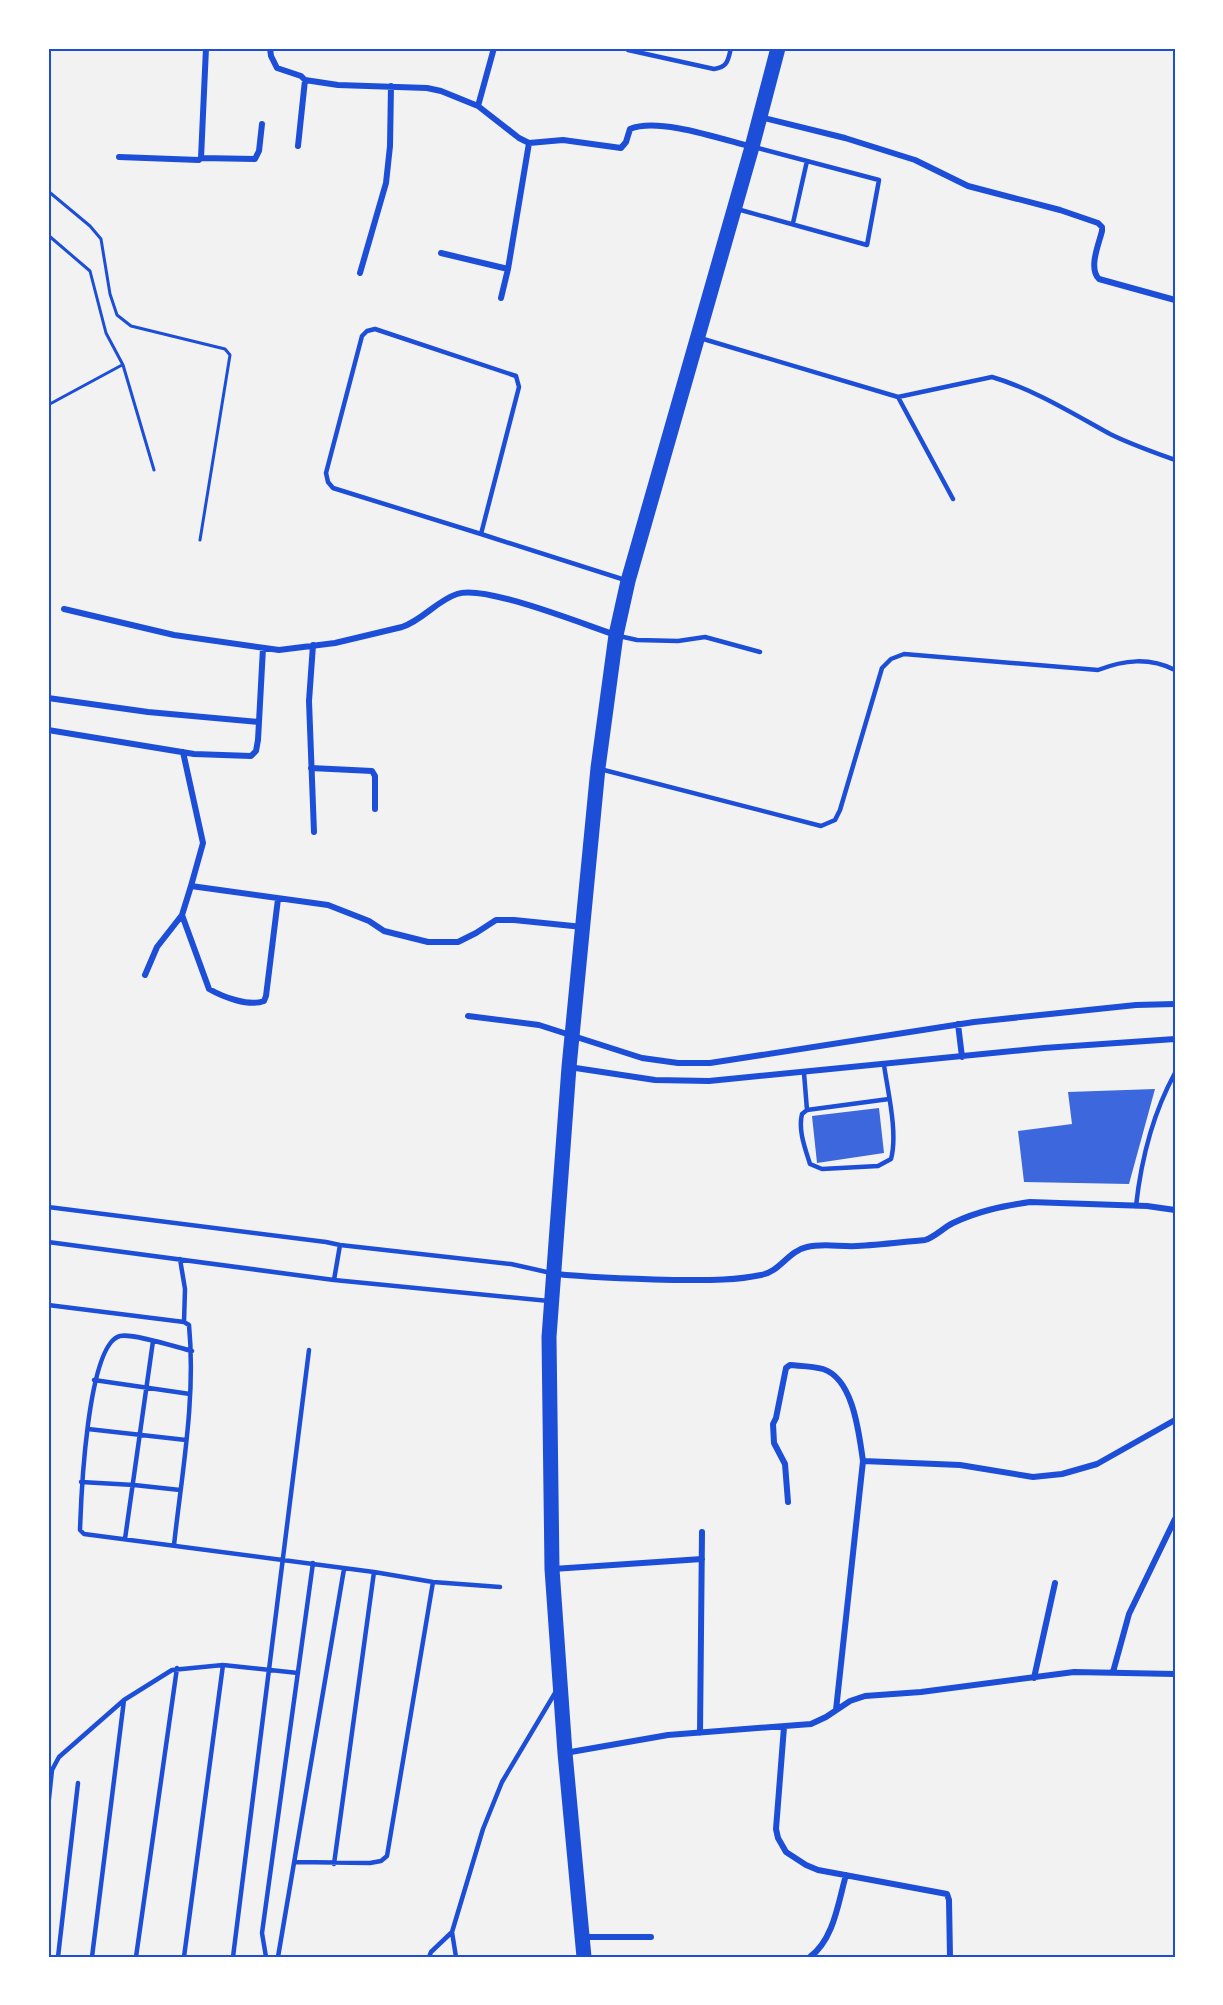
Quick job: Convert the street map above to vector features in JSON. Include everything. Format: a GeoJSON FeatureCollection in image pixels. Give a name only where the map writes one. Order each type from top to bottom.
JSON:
{"type":"FeatureCollection","features":[{"type":"Feature","properties":{"kind":"main road"},"geometry":{"type":"LineString","coordinates":[[584,1957],[565,1753],[552,1569],[549,1336],[569,1067],[598,768],[616,635],[628,581],[735,208],[778,48]]}},
{"type":"Feature","properties":{"kind":"street"},"geometry":{"type":"LineString","coordinates":[[201,158],[206,48]]}},
{"type":"Feature","properties":{"kind":"street"},"geometry":{"type":"LineString","coordinates":[[270,48],[277,68],[301,76],[305,80],[338,85],[428,88],[441,91],[478,106],[519,138],[529,143],[563,140],[621,148],[626,142],[630,129],[646,125],[678,128],[752,147]]}},
{"type":"Feature","properties":{"kind":"street"},"geometry":{"type":"LineString","coordinates":[[478,106],[494,48]]}},
{"type":"Feature","properties":{"kind":"street"},"geometry":{"type":"LineString","coordinates":[[298,146],[305,80]]}},
{"type":"Feature","properties":{"kind":"street"},"geometry":{"type":"LineString","coordinates":[[360,273],[386,183],[390,146],[391,86]]}},
{"type":"Feature","properties":{"kind":"street"},"geometry":{"type":"LineString","coordinates":[[760,117],[845,138],[915,160],[968,186],[1060,210],[1098,223],[1102,226],[1102,231],[1095,261],[1096,276],[1104,281],[1175,300]]}},
{"type":"Feature","properties":{"kind":"street"},"geometry":{"type":"LineString","coordinates":[[119,157],[199,160],[201,158],[255,159],[259,151],[262,124]]}},
{"type":"Feature","properties":{"kind":"street"},"geometry":{"type":"LineString","coordinates":[[501,298],[529,143]]}},
{"type":"Feature","properties":{"kind":"street"},"geometry":{"type":"LineString","coordinates":[[441,253],[508,269]]}},
{"type":"Feature","properties":{"kind":"street"},"geometry":{"type":"LineString","coordinates":[[64,609],[174,635],[279,650],[361,638],[402,627],[411,624],[441,601],[457,594],[472,592],[498,596],[616,635]]}},
{"type":"Feature","properties":{"kind":"street"},"geometry":{"type":"LineString","coordinates":[[313,645],[309,701],[314,832]]}},
{"type":"Feature","properties":{"kind":"street"},"geometry":{"type":"LineString","coordinates":[[48,730],[194,754],[251,756],[256,749],[259,722],[263,648]]}},
{"type":"Feature","properties":{"kind":"street"},"geometry":{"type":"LineString","coordinates":[[48,698],[148,712],[259,722]]}},
{"type":"Feature","properties":{"kind":"street"},"geometry":{"type":"LineString","coordinates":[[145,975],[157,947],[182,915],[203,843],[183,752]]}},
{"type":"Feature","properties":{"kind":"street"},"geometry":{"type":"LineString","coordinates":[[311,768],[372,771],[375,776],[375,809]]}},
{"type":"Feature","properties":{"kind":"street"},"geometry":{"type":"LineString","coordinates":[[191,886],[328,905],[359,916],[384,931],[428,942],[458,942],[496,920],[583,927]]}},
{"type":"Feature","properties":{"kind":"street"},"geometry":{"type":"LineString","coordinates":[[182,915],[209,990],[256,1003],[264,1001],[266,996],[278,899]]}},
{"type":"Feature","properties":{"kind":"street"},"geometry":{"type":"LineString","coordinates":[[468,1016],[539,1025],[642,1058],[678,1063],[710,1063],[958,1024],[1136,1005],[1175,1004]]}},
{"type":"Feature","properties":{"kind":"street"},"geometry":{"type":"LineString","coordinates":[[958,1024],[962,1057]]}},
{"type":"Feature","properties":{"kind":"street"},"geometry":{"type":"LineString","coordinates":[[569,1067],[655,1080],[710,1081],[1044,1048],[1175,1039]]}},
{"type":"Feature","properties":{"kind":"street"},"geometry":{"type":"LineString","coordinates":[[554,1274],[662,1280],[710,1280],[762,1275],[778,1268],[800,1249],[808,1246],[857,1246],[925,1240],[941,1229],[972,1214],[1030,1202],[1136,1206],[1175,1210]]}},
{"type":"Feature","properties":{"kind":"street"},"geometry":{"type":"LineString","coordinates":[[788,1502],[785,1464],[774,1443],[773,1424],[786,1368],[790,1365],[825,1369],[839,1382],[852,1403],[858,1424],[863,1461],[836,1710]]}},
{"type":"Feature","properties":{"kind":"street"},"geometry":{"type":"LineString","coordinates":[[863,1461],[960,1465],[1034,1477],[1062,1474],[1097,1464],[1175,1420]]}},
{"type":"Feature","properties":{"kind":"street"},"geometry":{"type":"LineString","coordinates":[[1113,1672],[1129,1614],[1175,1518]]}},
{"type":"Feature","properties":{"kind":"street"},"geometry":{"type":"LineString","coordinates":[[700,1733],[702,1532]]}},
{"type":"Feature","properties":{"kind":"street"},"geometry":{"type":"LineString","coordinates":[[552,1569],[702,1559]]}},
{"type":"Feature","properties":{"kind":"street"},"geometry":{"type":"LineString","coordinates":[[1034,1678],[1055,1583]]}},
{"type":"Feature","properties":{"kind":"street"},"geometry":{"type":"LineString","coordinates":[[565,1753],[669,1735],[811,1724],[826,1718],[850,1701],[865,1696],[921,1692],[1074,1672],[1175,1674]]}},
{"type":"Feature","properties":{"kind":"street"},"geometry":{"type":"LineString","coordinates":[[784,1727],[776,1828],[778,1838],[786,1852],[818,1870],[947,1894],[950,1957]]}},
{"type":"Feature","properties":{"kind":"street"},"geometry":{"type":"LineString","coordinates":[[810,1957],[819,1951],[829,1934],[846,1875]]}},
{"type":"Feature","properties":{"kind":"street"},"geometry":{"type":"LineString","coordinates":[[582,1937],[651,1937]]}},
{"type":"Feature","properties":{"kind":"lane"},"geometry":{"type":"LineString","coordinates":[[628,50],[714,69],[723,68],[727,64],[731,48]]}},
{"type":"Feature","properties":{"kind":"lane"},"geometry":{"type":"LineString","coordinates":[[735,208],[867,245],[879,180],[752,147]]}},
{"type":"Feature","properties":{"kind":"lane"},"geometry":{"type":"LineString","coordinates":[[793,223],[807,161]]}},
{"type":"Feature","properties":{"kind":"lane"},"geometry":{"type":"LineString","coordinates":[[481,534],[519,387],[518,379],[513,375],[375,329],[367,331],[362,336],[326,473],[328,482],[333,488],[628,581]]}},
{"type":"Feature","properties":{"kind":"lane"},"geometry":{"type":"LineString","coordinates":[[697,337],[898,397],[992,377],[1006,381],[1072,412],[1112,435],[1175,460]]}},
{"type":"Feature","properties":{"kind":"lane"},"geometry":{"type":"LineString","coordinates":[[898,397],[953,499]]}},
{"type":"Feature","properties":{"kind":"lane"},"geometry":{"type":"LineString","coordinates":[[616,635],[637,640],[678,641],[705,637],[760,652]]}},
{"type":"Feature","properties":{"kind":"lane"},"geometry":{"type":"LineString","coordinates":[[598,768],[821,826],[835,820],[840,810],[882,668],[891,659],[904,654],[1098,670],[1140,660],[1164,664],[1175,670]]}},
{"type":"Feature","properties":{"kind":"lane"},"geometry":{"type":"LineString","coordinates":[[885,1065],[894,1147],[891,1159],[878,1166],[822,1169],[810,1164],[804,1146],[802,1113],[807,1110],[888,1098]]}},
{"type":"Feature","properties":{"kind":"lane"},"geometry":{"type":"LineString","coordinates":[[804,1073],[807,1110]]}},
{"type":"Feature","properties":{"kind":"lane"},"geometry":{"type":"LineString","coordinates":[[1136,1206],[1140,1171],[1164,1094],[1175,1073]]}},
{"type":"Feature","properties":{"kind":"lane"},"geometry":{"type":"LineString","coordinates":[[48,1207],[340,1245],[511,1264],[554,1274]]}},
{"type":"Feature","properties":{"kind":"lane"},"geometry":{"type":"LineString","coordinates":[[48,1242],[334,1280],[552,1301]]}},
{"type":"Feature","properties":{"kind":"lane"},"geometry":{"type":"LineString","coordinates":[[334,1280],[340,1245]]}},
{"type":"Feature","properties":{"kind":"lane"},"geometry":{"type":"LineString","coordinates":[[180,1258],[185,1295],[184,1322]]}},
{"type":"Feature","properties":{"kind":"lane"},"geometry":{"type":"LineString","coordinates":[[48,1305],[184,1322],[189,1325],[192,1351],[190,1394],[174,1545]]}},
{"type":"Feature","properties":{"kind":"lane"},"geometry":{"type":"LineString","coordinates":[[192,1351],[121,1335],[113,1339],[108,1346],[94,1380],[81,1482],[80,1530],[87,1536],[313,1563],[433,1582],[500,1587]]}},
{"type":"Feature","properties":{"kind":"lane"},"geometry":{"type":"LineString","coordinates":[[125,1539],[153,1341]]}},
{"type":"Feature","properties":{"kind":"lane"},"geometry":{"type":"LineString","coordinates":[[233,1957],[309,1350]]}},
{"type":"Feature","properties":{"kind":"lane"},"geometry":{"type":"LineString","coordinates":[[94,1380],[190,1394]]}},
{"type":"Feature","properties":{"kind":"lane"},"geometry":{"type":"LineString","coordinates":[[88,1429],[186,1440]]}},
{"type":"Feature","properties":{"kind":"lane"},"geometry":{"type":"LineString","coordinates":[[81,1482],[134,1485],[180,1491]]}},
{"type":"Feature","properties":{"kind":"lane"},"geometry":{"type":"LineString","coordinates":[[266,1957],[262,1934],[313,1563]]}},
{"type":"Feature","properties":{"kind":"lane"},"geometry":{"type":"LineString","coordinates":[[278,1957],[296,1862],[344,1569]]}},
{"type":"Feature","properties":{"kind":"lane"},"geometry":{"type":"LineString","coordinates":[[334,1864],[374,1572]]}},
{"type":"Feature","properties":{"kind":"lane"},"geometry":{"type":"LineString","coordinates":[[296,1862],[370,1863],[381,1861],[387,1856],[433,1582]]}},
{"type":"Feature","properties":{"kind":"lane"},"geometry":{"type":"LineString","coordinates":[[48,1808],[55,1762],[123,1700],[177,1668],[223,1665],[298,1673]]}},
{"type":"Feature","properties":{"kind":"lane"},"geometry":{"type":"LineString","coordinates":[[184,1957],[223,1665]]}},
{"type":"Feature","properties":{"kind":"lane"},"geometry":{"type":"LineString","coordinates":[[136,1957],[177,1668]]}},
{"type":"Feature","properties":{"kind":"lane"},"geometry":{"type":"LineString","coordinates":[[456,1957],[452,1932],[483,1829],[502,1782],[560,1686]]}},
{"type":"Feature","properties":{"kind":"lane"},"geometry":{"type":"LineString","coordinates":[[92,1957],[123,1700]]}},
{"type":"Feature","properties":{"kind":"lane"},"geometry":{"type":"LineString","coordinates":[[58,1957],[78,1783]]}},
{"type":"Feature","properties":{"kind":"lane"},"geometry":{"type":"LineString","coordinates":[[429,1957],[431,1952],[452,1932]]}},
{"type":"Feature","properties":{"kind":"path"},"geometry":{"type":"LineString","coordinates":[[48,191],[90,226],[101,240],[110,294],[117,315],[131,327],[216,346],[225,349],[230,355],[200,540]]}},
{"type":"Feature","properties":{"kind":"path"},"geometry":{"type":"LineString","coordinates":[[48,235],[90,271],[106,333],[122,365],[154,470]]}},
{"type":"Feature","properties":{"kind":"path"},"geometry":{"type":"LineString","coordinates":[[48,405],[122,365]]}},
{"type":"Feature","properties":{"kind":"building"},"geometry":{"type":"Polygon","coordinates":[[[1155,1089],[1129,1184],[1024,1182],[1018,1131],[1072,1124],[1068,1092],[1155,1089]]]}},
{"type":"Feature","properties":{"kind":"building"},"geometry":{"type":"Polygon","coordinates":[[[879,1108],[884,1153],[817,1163],[812,1116],[879,1108]]]}}]}
